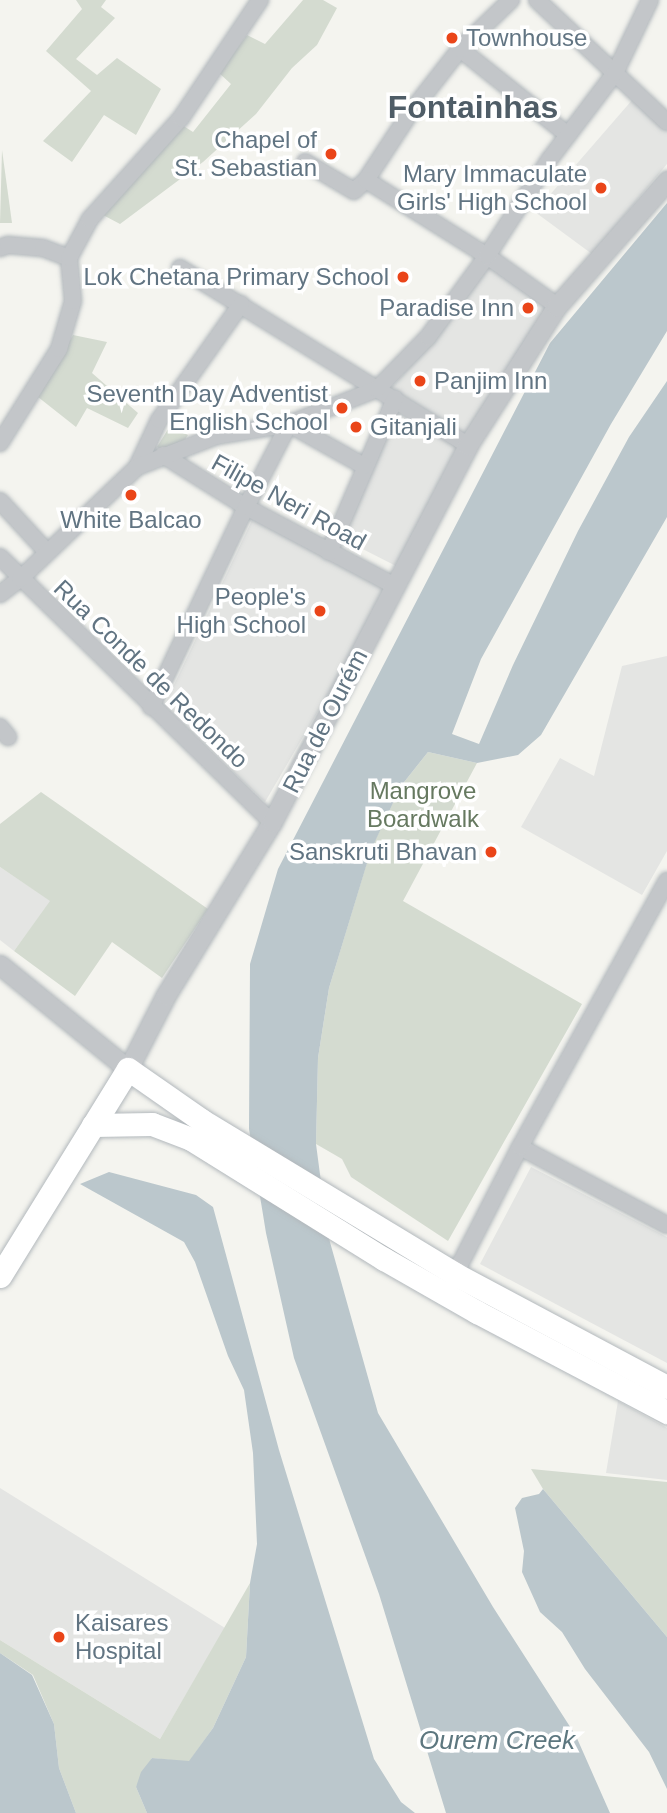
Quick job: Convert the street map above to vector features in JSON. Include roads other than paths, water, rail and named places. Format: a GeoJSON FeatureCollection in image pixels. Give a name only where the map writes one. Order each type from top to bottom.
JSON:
{"type":"FeatureCollection","features":[{"type":"Feature","properties":{"kind":"main road","name":"Rua de Ourém"},"geometry":{"type":"LineString","coordinates":[[0,1276],[128,1069]]}},
{"type":"Feature","properties":{"kind":"main road"},"geometry":{"type":"LineString","coordinates":[[128,1069],[196,1129],[390,1249],[510,1315],[667,1412]]}},
{"type":"Feature","properties":{"kind":"main road"},"geometry":{"type":"LineString","coordinates":[[93,1125],[152,1124],[196,1129]]}},
{"type":"Feature","properties":{"kind":"main road"},"geometry":{"type":"LineString","coordinates":[[390,1249],[455,1274],[510,1315],[667,1387]]}},
{"type":"Feature","properties":{"kind":"street"},"geometry":{"type":"LineString","coordinates":[[0,443],[59,349],[74,301],[69,258],[99,206],[181,118],[260,0]]}},
{"type":"Feature","properties":{"kind":"street"},"geometry":{"type":"LineString","coordinates":[[360,185],[410,113],[460,49],[511,0]]}},
{"type":"Feature","properties":{"kind":"street"},"geometry":{"type":"LineString","coordinates":[[537,0],[667,122]]}},
{"type":"Feature","properties":{"kind":"street"},"geometry":{"type":"LineString","coordinates":[[0,594],[20,579],[137,467],[216,436],[289,424],[377,389],[428,337],[487,256],[517,205],[615,73],[650,0]]}},
{"type":"Feature","properties":{"kind":"street"},"geometry":{"type":"LineString","coordinates":[[460,49],[568,135]]}},
{"type":"Feature","properties":{"kind":"street"},"geometry":{"type":"LineString","coordinates":[[305,162],[360,185],[487,256],[557,306]]}},
{"type":"Feature","properties":{"kind":"street","name":"Rua de Ourém"},"geometry":{"type":"LineString","coordinates":[[128,1069],[166,995],[272,821],[468,445],[557,306],[667,181]]}},
{"type":"Feature","properties":{"kind":"street"},"geometry":{"type":"LineString","coordinates":[[0,248],[8,245],[43,248],[69,258]]}},
{"type":"Feature","properties":{"kind":"street"},"geometry":{"type":"LineString","coordinates":[[180,268],[468,445]]}},
{"type":"Feature","properties":{"kind":"street"},"geometry":{"type":"LineString","coordinates":[[137,467],[159,420],[241,304]]}},
{"type":"Feature","properties":{"kind":"street"},"geometry":{"type":"LineString","coordinates":[[328,552],[395,399]]}},
{"type":"Feature","properties":{"kind":"street"},"geometry":{"type":"LineString","coordinates":[[289,424],[364,466]]}},
{"type":"Feature","properties":{"kind":"street"},"geometry":{"type":"LineString","coordinates":[[151,708],[246,507],[289,424]]}},
{"type":"Feature","properties":{"kind":"street","name":"Filipe Neri Road"},"geometry":{"type":"LineString","coordinates":[[163,455],[246,507],[395,586]]}},
{"type":"Feature","properties":{"kind":"street"},"geometry":{"type":"LineString","coordinates":[[0,501],[47,552]]}},
{"type":"Feature","properties":{"kind":"street","name":"Rua Conde de Redondo"},"geometry":{"type":"LineString","coordinates":[[0,557],[151,708],[272,821]]}},
{"type":"Feature","properties":{"kind":"street"},"geometry":{"type":"LineString","coordinates":[[455,1274],[520,1147],[667,881]]}},
{"type":"Feature","properties":{"kind":"street"},"geometry":{"type":"LineString","coordinates":[[0,965],[128,1069]]}},
{"type":"Feature","properties":{"kind":"street"},"geometry":{"type":"LineString","coordinates":[[520,1147],[667,1225]]}},
{"type":"Feature","properties":{"kind":"water","name":"Ourem Creek"},"geometry":{"type":"Polygon","coordinates":[[[667,203],[667,331],[611,424],[481,659],[452,734],[479,744],[513,665],[578,531],[629,437],[667,381],[667,517],[541,735],[518,755],[477,763],[428,752],[401,786],[371,850],[329,988],[318,1058],[316,1144],[328,1235],[378,1413],[493,1607],[576,1736],[610,1813],[446,1813],[379,1594],[294,1358],[266,1233],[249,1129],[250,964],[278,869],[550,343],[667,203]]]}},
{"type":"Feature","properties":{"kind":"water"},"geometry":{"type":"Polygon","coordinates":[[[109,1172],[196,1195],[213,1207],[279,1450],[374,1759],[401,1802],[415,1813],[147,1813],[136,1787],[141,1772],[152,1758],[189,1761],[213,1728],[246,1657],[250,1583],[257,1544],[253,1453],[244,1390],[228,1356],[195,1262],[184,1242],[80,1184],[109,1172]]]}},
{"type":"Feature","properties":{"kind":"water"},"geometry":{"type":"Polygon","coordinates":[[[543,1489],[667,1637],[667,1789],[649,1752],[585,1669],[562,1632],[540,1612],[522,1572],[524,1551],[515,1508],[522,1498],[539,1494],[543,1489]]]}},
{"type":"Feature","properties":{"kind":"water"},"geometry":{"type":"Polygon","coordinates":[[[0,1653],[32,1675],[54,1724],[59,1768],[76,1813],[0,1813],[0,1653]]]}},
{"type":"Feature","properties":{"kind":"place","name":"Townhouse"},"geometry":{"type":"Point","coordinates":[452,38]}},
{"type":"Feature","properties":{"kind":"place","name":"Chapel of St. Sebastian"},"geometry":{"type":"Point","coordinates":[331,154]}},
{"type":"Feature","properties":{"kind":"place","name":"Mary Immaculate Girls' High School"},"geometry":{"type":"Point","coordinates":[601,188]}},
{"type":"Feature","properties":{"kind":"place","name":"Lok Chetana Primary School"},"geometry":{"type":"Point","coordinates":[403,277]}},
{"type":"Feature","properties":{"kind":"place","name":"Paradise Inn"},"geometry":{"type":"Point","coordinates":[528,308]}},
{"type":"Feature","properties":{"kind":"place","name":"Panjim Inn"},"geometry":{"type":"Point","coordinates":[420,381]}},
{"type":"Feature","properties":{"kind":"place","name":"Seventh Day Adventist English School"},"geometry":{"type":"Point","coordinates":[342,408]}},
{"type":"Feature","properties":{"kind":"place","name":"Gitanjali"},"geometry":{"type":"Point","coordinates":[356,427]}},
{"type":"Feature","properties":{"kind":"place","name":"White Balcao"},"geometry":{"type":"Point","coordinates":[131,495]}},
{"type":"Feature","properties":{"kind":"place","name":"People's High School"},"geometry":{"type":"Point","coordinates":[320,611]}},
{"type":"Feature","properties":{"kind":"place","name":"Sanskruti Bhavan"},"geometry":{"type":"Point","coordinates":[491,852]}},
{"type":"Feature","properties":{"kind":"place","name":"Kaisares Hospital"},"geometry":{"type":"Point","coordinates":[59,1637]}},
{"type":"Feature","properties":{"kind":"district","name":"Fontainhas"},"geometry":{"type":"Point","coordinates":[473,107]}},
{"type":"Feature","properties":{"kind":"park label","name":"Mangrove Boardwalk"},"geometry":{"type":"Point","coordinates":[423,805]}}]}
